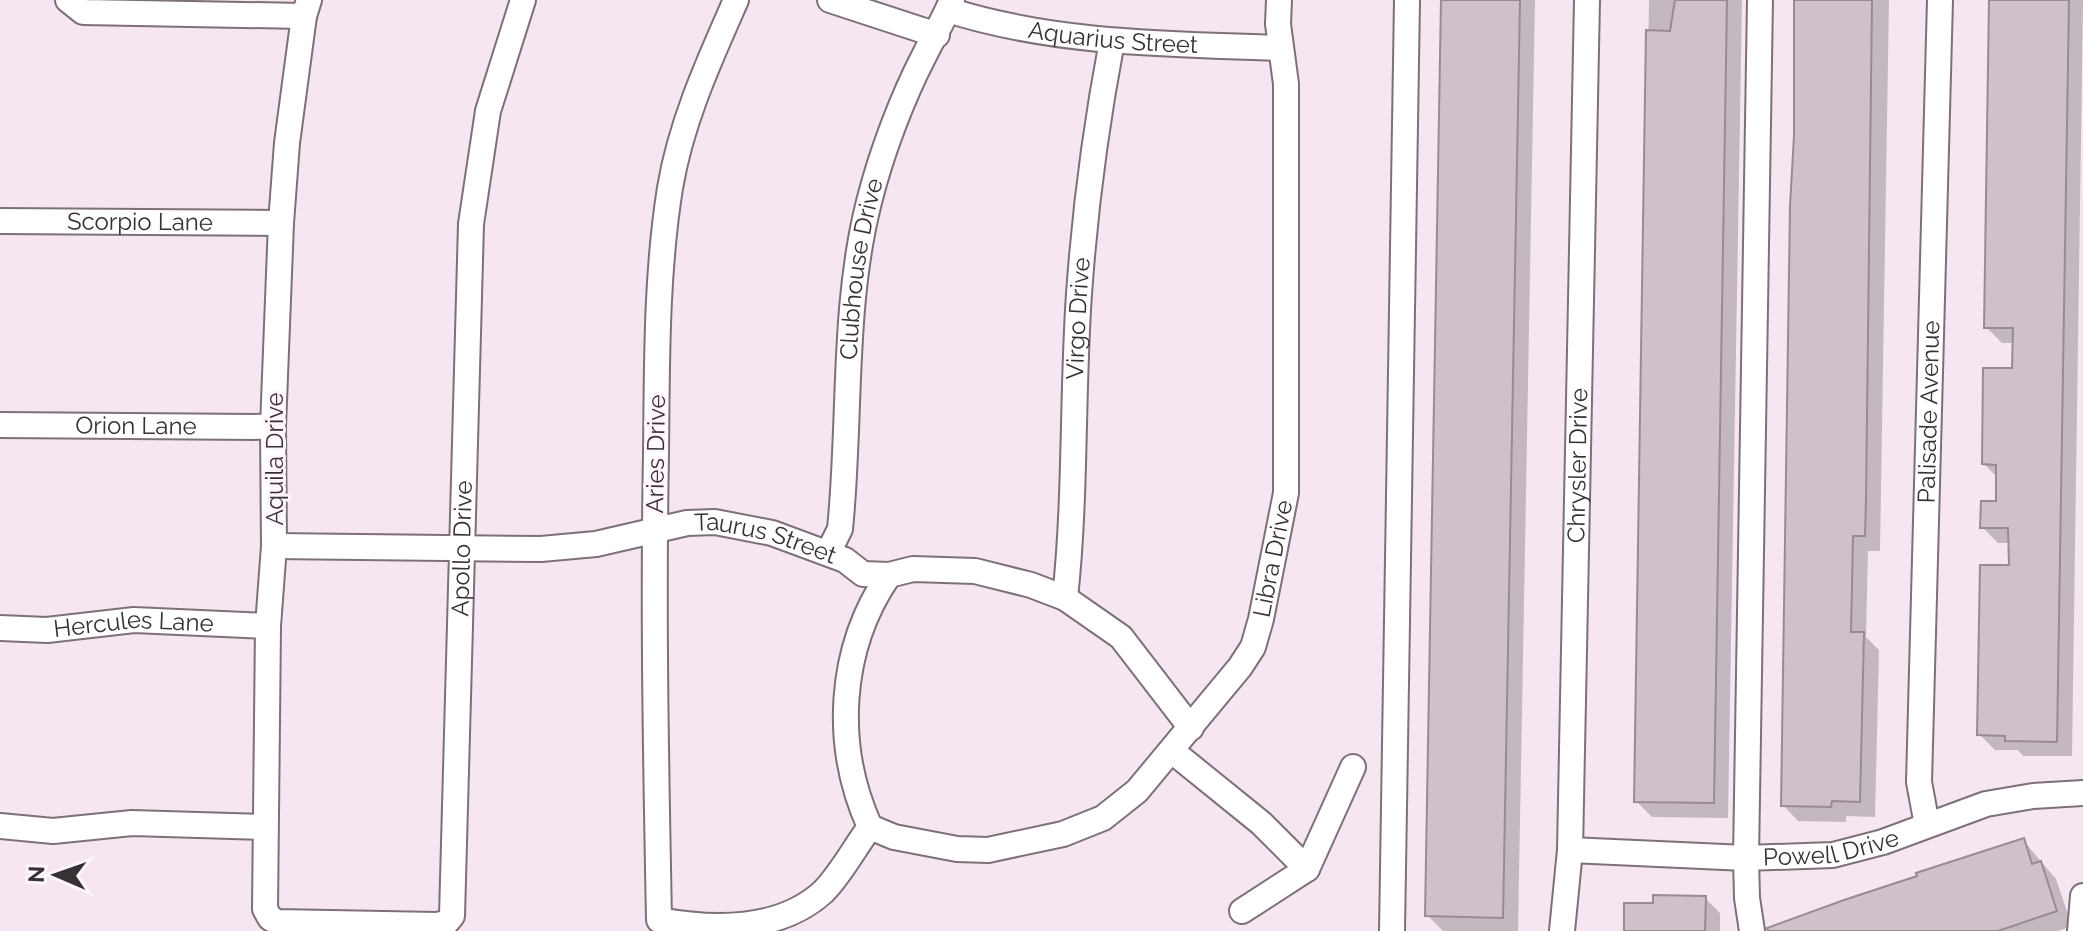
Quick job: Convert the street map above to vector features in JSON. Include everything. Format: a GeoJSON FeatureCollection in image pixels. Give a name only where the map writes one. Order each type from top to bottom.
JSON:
{"type":"FeatureCollection","features":[{"type":"Feature","properties":{"kind":"street"},"geometry":{"type":"LineString","coordinates":[[68,0],[83,12],[306,8]]}},
{"type":"Feature","properties":{"kind":"street","name":"Apollo Drive"},"geometry":{"type":"LineString","coordinates":[[270,918],[277,922],[437,925],[446,923],[452,916],[471,224],[488,111],[523,0]]}},
{"type":"Feature","properties":{"kind":"street","name":"Aries Drive"},"geometry":{"type":"LineString","coordinates":[[736,0],[700,82],[682,136],[671,187],[658,304],[654,670],[659,920],[733,927],[785,916],[824,891],[870,827]]}},
{"type":"Feature","properties":{"kind":"street"},"geometry":{"type":"LineString","coordinates":[[830,0],[937,35]]}},
{"type":"Feature","properties":{"kind":"street","name":"Libra Drive"},"geometry":{"type":"LineString","coordinates":[[870,827],[894,837],[957,849],[988,850],[1063,834],[1103,818],[1137,791],[1191,728],[1253,647],[1286,493],[1286,84],[1279,0]]}},
{"type":"Feature","properties":{"kind":"street"},"geometry":{"type":"LineString","coordinates":[[1392,931],[1407,0]]}},
{"type":"Feature","properties":{"kind":"street","name":"Chrysler Drive"},"geometry":{"type":"LineString","coordinates":[[1562,931],[1570,850],[1587,0]]}},
{"type":"Feature","properties":{"kind":"street"},"geometry":{"type":"LineString","coordinates":[[1752,931],[1746,858],[1760,0]]}},
{"type":"Feature","properties":{"kind":"street","name":"Palisade Avenue"},"geometry":{"type":"LineString","coordinates":[[1927,825],[1919,782],[1940,0]]}},
{"type":"Feature","properties":{"kind":"street","name":"Clubhouse Drive"},"geometry":{"type":"LineString","coordinates":[[828,553],[840,529],[851,332],[858,254],[866,214],[891,134],[925,53],[950,5]]}},
{"type":"Feature","properties":{"kind":"street","name":"Aquarius Street"},"geometry":{"type":"LineString","coordinates":[[950,5],[987,22],[1112,41],[1281,48]]}},
{"type":"Feature","properties":{"kind":"street","name":"Aquila Drive"},"geometry":{"type":"LineString","coordinates":[[270,918],[265,909],[264,827],[281,223],[287,143],[306,8]]}},
{"type":"Feature","properties":{"kind":"street","name":"Virgo Drive"},"geometry":{"type":"LineString","coordinates":[[1065,598],[1070,552],[1079,295],[1094,137],[1112,41]]}},
{"type":"Feature","properties":{"kind":"street","name":"Scorpio Lane"},"geometry":{"type":"LineString","coordinates":[[0,221],[281,223]]}},
{"type":"Feature","properties":{"kind":"street","name":"Orion Lane"},"geometry":{"type":"LineString","coordinates":[[0,425],[273,427]]}},
{"type":"Feature","properties":{"kind":"street","name":"Taurus Street"},"geometry":{"type":"LineString","coordinates":[[274,546],[541,549],[596,544],[655,533],[687,523],[715,522],[772,533],[845,560],[863,574],[889,575],[913,569],[975,571],[1031,585],[1065,598],[1121,637],[1191,728]]}},
{"type":"Feature","properties":{"kind":"street"},"geometry":{"type":"LineString","coordinates":[[870,827],[859,803],[845,737],[849,665],[866,613],[889,575]]}},
{"type":"Feature","properties":{"kind":"street","name":"Hercules Lane"},"geometry":{"type":"LineString","coordinates":[[0,628],[47,630],[134,620],[268,626]]}},
{"type":"Feature","properties":{"kind":"street"},"geometry":{"type":"LineString","coordinates":[[1172,751],[1261,823],[1307,869]]}},
{"type":"Feature","properties":{"kind":"street"},"geometry":{"type":"LineString","coordinates":[[1242,911],[1307,869],[1353,767]]}},
{"type":"Feature","properties":{"kind":"street","name":"Powell Drive"},"geometry":{"type":"LineString","coordinates":[[1570,850],[1746,858],[1833,855],[1883,842],[1986,804],[2033,796],[2083,793]]}},
{"type":"Feature","properties":{"kind":"street"},"geometry":{"type":"LineString","coordinates":[[0,826],[53,831],[132,823],[264,827]]}},
{"type":"Feature","properties":{"kind":"street"},"geometry":{"type":"LineString","coordinates":[[2080,931],[2083,896]]}},
{"type":"Feature","properties":{"kind":"building"},"geometry":{"type":"Polygon","coordinates":[[[1441,0],[1520,0],[1503,918],[1425,916],[1441,0]]]}},
{"type":"Feature","properties":{"kind":"building"},"geometry":{"type":"Polygon","coordinates":[[[1675,0],[1727,0],[1714,803],[1634,802],[1646,30],[1670,31],[1675,0]]]}},
{"type":"Feature","properties":{"kind":"building"},"geometry":{"type":"Polygon","coordinates":[[[1794,0],[1872,0],[1865,536],[1853,536],[1851,632],[1864,632],[1860,802],[1832,801],[1831,807],[1781,806],[1794,0]]]}},
{"type":"Feature","properties":{"kind":"building"},"geometry":{"type":"Polygon","coordinates":[[[1989,0],[2069,0],[2057,742],[2005,741],[2005,736],[1977,735],[1980,565],[2009,565],[2008,528],[1980,528],[1981,501],[1996,501],[1996,465],[1982,464],[1983,368],[2012,368],[2013,328],[1984,328],[1989,0]]]}},
{"type":"Feature","properties":{"kind":"building"},"geometry":{"type":"Polygon","coordinates":[[[2024,838],[2032,864],[2041,861],[2057,911],[1998,931],[1768,931],[1767,928],[1917,876],[1916,873],[2024,838]]]}},
{"type":"Feature","properties":{"kind":"building"},"geometry":{"type":"Polygon","coordinates":[[[1653,895],[1706,896],[1705,931],[1624,931],[1624,903],[1653,903],[1653,895]]]}}]}
